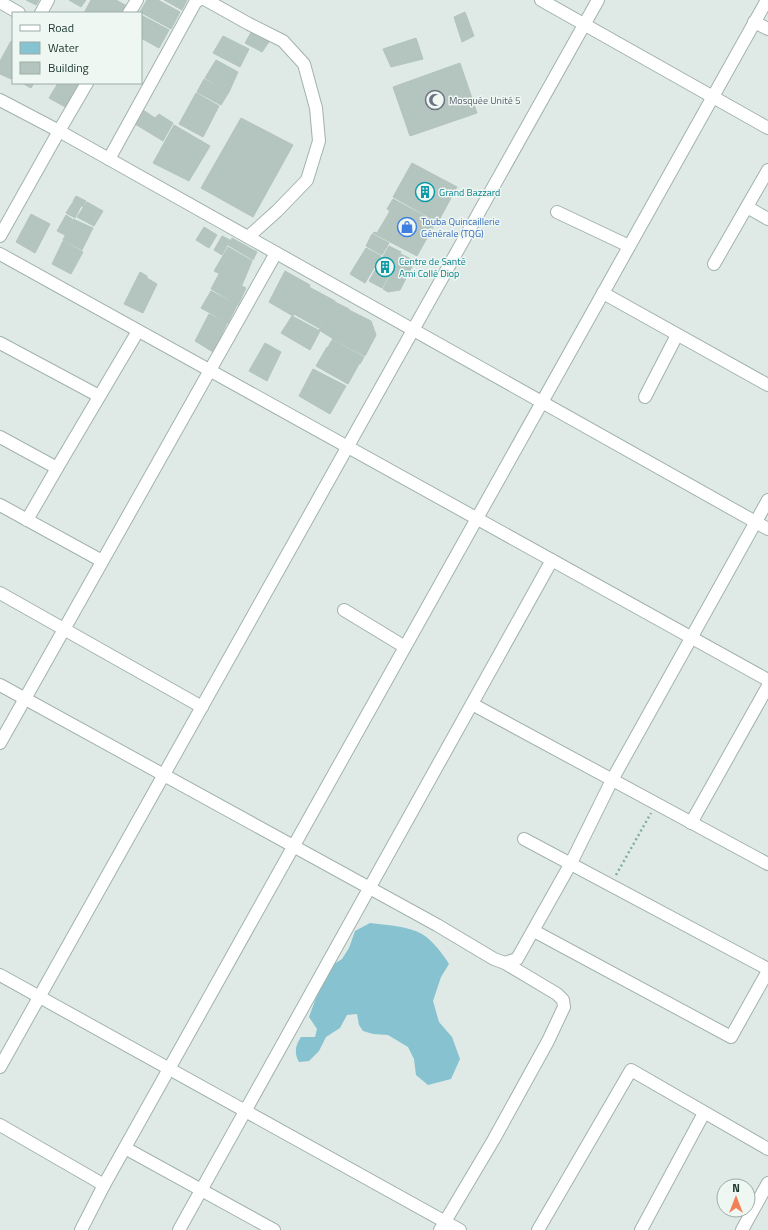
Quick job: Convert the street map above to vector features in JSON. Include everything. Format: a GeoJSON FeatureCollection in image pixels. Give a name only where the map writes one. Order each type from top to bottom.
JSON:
{"type":"FeatureCollection","features":[{"type":"Feature","properties":{"kind":"street"},"geometry":{"type":"LineString","coordinates":[[42,12],[48,0]]}},
{"type":"Feature","properties":{"kind":"street"},"geometry":{"type":"LineString","coordinates":[[130,12],[137,0]]}},
{"type":"Feature","properties":{"kind":"street"},"geometry":{"type":"LineString","coordinates":[[109,159],[196,1],[199,0]]}},
{"type":"Feature","properties":{"kind":"street"},"geometry":{"type":"LineString","coordinates":[[206,0],[283,41],[304,64],[316,108],[319,141],[307,180],[277,211],[248,237]]}},
{"type":"Feature","properties":{"kind":"street"},"geometry":{"type":"LineString","coordinates":[[541,0],[768,128]]}},
{"type":"Feature","properties":{"kind":"street"},"geometry":{"type":"LineString","coordinates":[[0,1067],[598,0]]}},
{"type":"Feature","properties":{"kind":"street"},"geometry":{"type":"LineString","coordinates":[[81,1230],[104,1185],[767,0]]}},
{"type":"Feature","properties":{"kind":"street"},"geometry":{"type":"LineString","coordinates":[[0,2],[17,12]]}},
{"type":"Feature","properties":{"kind":"street"},"geometry":{"type":"LineString","coordinates":[[754,22],[768,30]]}},
{"type":"Feature","properties":{"kind":"street"},"geometry":{"type":"LineString","coordinates":[[0,236],[58,131],[86,84]]}},
{"type":"Feature","properties":{"kind":"street"},"geometry":{"type":"LineString","coordinates":[[0,100],[109,159],[768,529]]}},
{"type":"Feature","properties":{"kind":"street"},"geometry":{"type":"LineString","coordinates":[[714,264],[768,170]]}},
{"type":"Feature","properties":{"kind":"street"},"geometry":{"type":"LineString","coordinates":[[747,207],[768,219]]}},
{"type":"Feature","properties":{"kind":"street"},"geometry":{"type":"LineString","coordinates":[[557,212],[629,246]]}},
{"type":"Feature","properties":{"kind":"street"},"geometry":{"type":"LineString","coordinates":[[0,743],[276,253]]}},
{"type":"Feature","properties":{"kind":"street"},"geometry":{"type":"LineString","coordinates":[[0,254],[768,680]]}},
{"type":"Feature","properties":{"kind":"street"},"geometry":{"type":"LineString","coordinates":[[603,293],[768,385]]}},
{"type":"Feature","properties":{"kind":"street"},"geometry":{"type":"LineString","coordinates":[[27,520],[56,468],[138,331]]}},
{"type":"Feature","properties":{"kind":"street"},"geometry":{"type":"LineString","coordinates":[[645,397],[677,335]]}},
{"type":"Feature","properties":{"kind":"street"},"geometry":{"type":"LineString","coordinates":[[0,343],[99,396]]}},
{"type":"Feature","properties":{"kind":"street"},"geometry":{"type":"LineString","coordinates":[[0,437],[56,468]]}},
{"type":"Feature","properties":{"kind":"street"},"geometry":{"type":"LineString","coordinates":[[505,963],[517,959],[534,931],[571,863],[612,780],[768,500]]}},
{"type":"Feature","properties":{"kind":"street"},"geometry":{"type":"LineString","coordinates":[[0,505],[102,561]]}},
{"type":"Feature","properties":{"kind":"street"},"geometry":{"type":"LineString","coordinates":[[179,1230],[552,560]]}},
{"type":"Feature","properties":{"kind":"street"},"geometry":{"type":"LineString","coordinates":[[0,593],[202,707]]}},
{"type":"Feature","properties":{"kind":"street"},"geometry":{"type":"LineString","coordinates":[[344,610],[405,647]]}},
{"type":"Feature","properties":{"kind":"street"},"geometry":{"type":"LineString","coordinates":[[0,685],[437,925],[494,959],[505,963],[558,994],[563,1000],[564,1007],[548,1041],[494,1139],[442,1226]]}},
{"type":"Feature","properties":{"kind":"street"},"geometry":{"type":"LineString","coordinates":[[691,823],[768,686]]}},
{"type":"Feature","properties":{"kind":"street"},"geometry":{"type":"LineString","coordinates":[[472,704],[691,823],[767,861]]}},
{"type":"Feature","properties":{"kind":"street"},"geometry":{"type":"LineString","coordinates":[[524,839],[611,884],[768,970],[731,1037],[534,931]]}},
{"type":"Feature","properties":{"kind":"street"},"geometry":{"type":"LineString","coordinates":[[0,975],[245,1111],[442,1226],[460,1230]]}},
{"type":"Feature","properties":{"kind":"street"},"geometry":{"type":"LineString","coordinates":[[538,1230],[631,1070],[768,1149]]}},
{"type":"Feature","properties":{"kind":"street"},"geometry":{"type":"LineString","coordinates":[[641,1230],[704,1113]]}},
{"type":"Feature","properties":{"kind":"street"},"geometry":{"type":"LineString","coordinates":[[0,1125],[104,1185]]}},
{"type":"Feature","properties":{"kind":"street"},"geometry":{"type":"LineString","coordinates":[[125,1148],[274,1230]]}},
{"type":"Feature","properties":{"kind":"street"},"geometry":{"type":"LineString","coordinates":[[742,1230],[768,1183]]}},
{"type":"Feature","properties":{"kind":"path"},"geometry":{"type":"LineString","coordinates":[[611,884],[656,804]]}},
{"type":"Feature","properties":{"kind":"water"},"geometry":{"type":"Polygon","coordinates":[[[370,923],[390,925],[416,931],[422,934],[430,940],[449,964],[441,977],[433,1001],[439,1022],[452,1037],[460,1059],[451,1079],[428,1085],[416,1075],[414,1059],[408,1047],[388,1035],[373,1034],[363,1031],[359,1025],[357,1014],[347,1015],[340,1028],[326,1037],[319,1051],[309,1061],[299,1062],[296,1056],[297,1043],[301,1037],[315,1037],[317,1029],[309,1017],[324,976],[331,966],[342,959],[349,948],[355,931],[370,923]]]}},
{"type":"Feature","properties":{"kind":"building"},"geometry":{"type":"Polygon","coordinates":[[[26,0],[39,0],[36,5],[26,0]]]}},
{"type":"Feature","properties":{"kind":"building"},"geometry":{"type":"Polygon","coordinates":[[[69,0],[86,0],[81,7],[69,0]]]}},
{"type":"Feature","properties":{"kind":"building"},"geometry":{"type":"Polygon","coordinates":[[[91,0],[116,0],[127,6],[124,12],[85,12],[91,0]]]}},
{"type":"Feature","properties":{"kind":"building"},"geometry":{"type":"Polygon","coordinates":[[[147,0],[158,0],[180,12],[171,29],[140,12],[147,0]]]}},
{"type":"Feature","properties":{"kind":"building"},"geometry":{"type":"Polygon","coordinates":[[[164,0],[187,0],[182,10],[164,0]]]}},
{"type":"Feature","properties":{"kind":"building"},"geometry":{"type":"Polygon","coordinates":[[[465,12],[474,36],[462,42],[454,17],[465,12]]]}},
{"type":"Feature","properties":{"kind":"building"},"geometry":{"type":"Polygon","coordinates":[[[142,16],[169,30],[159,48],[142,39],[142,16]]]}},
{"type":"Feature","properties":{"kind":"building"},"geometry":{"type":"Polygon","coordinates":[[[253,29],[271,39],[262,52],[245,43],[253,29]]]}},
{"type":"Feature","properties":{"kind":"building"},"geometry":{"type":"Polygon","coordinates":[[[223,36],[249,49],[240,67],[213,53],[223,36]]]}},
{"type":"Feature","properties":{"kind":"building"},"geometry":{"type":"Polygon","coordinates":[[[416,38],[423,59],[391,67],[383,49],[416,38]]]}},
{"type":"Feature","properties":{"kind":"building"},"geometry":{"type":"Polygon","coordinates":[[[12,42],[11,79],[0,74],[0,61],[12,42]]]}},
{"type":"Feature","properties":{"kind":"building"},"geometry":{"type":"Polygon","coordinates":[[[216,60],[238,72],[229,92],[205,78],[216,60]]]}},
{"type":"Feature","properties":{"kind":"building","name":"Mosquée Unité 5"},"geometry":{"type":"Polygon","coordinates":[[[460,63],[477,113],[410,136],[393,87],[460,63]]]}},
{"type":"Feature","properties":{"kind":"building"},"geometry":{"type":"Polygon","coordinates":[[[204,79],[229,92],[221,105],[197,92],[204,79]]]}},
{"type":"Feature","properties":{"kind":"building"},"geometry":{"type":"Polygon","coordinates":[[[24,84],[33,84],[31,88],[24,84]]]}},
{"type":"Feature","properties":{"kind":"building"},"geometry":{"type":"Polygon","coordinates":[[[57,84],[79,84],[67,108],[49,98],[57,84]]]}},
{"type":"Feature","properties":{"kind":"building"},"geometry":{"type":"Polygon","coordinates":[[[196,93],[219,106],[203,137],[179,124],[196,93]]]}},
{"type":"Feature","properties":{"kind":"building"},"geometry":{"type":"Polygon","coordinates":[[[143,110],[155,118],[159,114],[173,123],[163,141],[135,124],[143,110]]]}},
{"type":"Feature","properties":{"kind":"building"},"geometry":{"type":"Polygon","coordinates":[[[241,118],[293,145],[253,217],[201,188],[241,118]]]}},
{"type":"Feature","properties":{"kind":"building"},"geometry":{"type":"Polygon","coordinates":[[[174,125],[210,146],[189,181],[153,163],[174,125]]]}},
{"type":"Feature","properties":{"kind":"building","name":"Grand Bazzard"},"geometry":{"type":"Polygon","coordinates":[[[412,163],[457,187],[438,222],[393,197],[412,163]]]}},
{"type":"Feature","properties":{"kind":"building"},"geometry":{"type":"Polygon","coordinates":[[[76,196],[86,201],[83,207],[73,201],[76,196]]]}},
{"type":"Feature","properties":{"kind":"building","name":"Touba Quincaillerie Générale (TQG)"},"geometry":{"type":"Polygon","coordinates":[[[393,199],[436,222],[417,256],[373,233],[377,233],[390,211],[387,209],[393,199]]]}},
{"type":"Feature","properties":{"kind":"building"},"geometry":{"type":"Polygon","coordinates":[[[73,202],[81,206],[75,218],[66,213],[73,202]]]}},
{"type":"Feature","properties":{"kind":"building"},"geometry":{"type":"Polygon","coordinates":[[[87,202],[103,211],[94,226],[77,217],[87,202]]]}},
{"type":"Feature","properties":{"kind":"building"},"geometry":{"type":"Polygon","coordinates":[[[31,214],[50,224],[35,253],[16,242],[31,214]]]}},
{"type":"Feature","properties":{"kind":"building"},"geometry":{"type":"Polygon","coordinates":[[[66,215],[72,219],[65,235],[57,231],[66,215]]]}},
{"type":"Feature","properties":{"kind":"building"},"geometry":{"type":"Polygon","coordinates":[[[73,219],[93,228],[82,250],[63,240],[73,219]]]}},
{"type":"Feature","properties":{"kind":"building"},"geometry":{"type":"Polygon","coordinates":[[[204,227],[217,235],[209,248],[196,240],[204,227]]]}},
{"type":"Feature","properties":{"kind":"building"},"geometry":{"type":"Polygon","coordinates":[[[372,234],[389,243],[382,255],[366,246],[372,234]]]}},
{"type":"Feature","properties":{"kind":"building"},"geometry":{"type":"Polygon","coordinates":[[[222,236],[230,240],[222,255],[214,250],[222,236]]]}},
{"type":"Feature","properties":{"kind":"building"},"geometry":{"type":"Polygon","coordinates":[[[232,238],[257,252],[253,260],[228,245],[232,238]]]}},
{"type":"Feature","properties":{"kind":"building"},"geometry":{"type":"Polygon","coordinates":[[[63,241],[83,252],[71,274],[52,264],[63,241]]]}},
{"type":"Feature","properties":{"kind":"building","name":"Centre de Santé Ami Collé Diop"},"geometry":{"type":"Polygon","coordinates":[[[389,246],[401,252],[382,288],[369,281],[389,246]]]}},
{"type":"Feature","properties":{"kind":"building"},"geometry":{"type":"Polygon","coordinates":[[[228,247],[252,261],[242,285],[214,271],[228,247]]]}},
{"type":"Feature","properties":{"kind":"building"},"geometry":{"type":"Polygon","coordinates":[[[366,248],[381,256],[365,283],[350,274],[366,248]]]}},
{"type":"Feature","properties":{"kind":"building"},"geometry":{"type":"Polygon","coordinates":[[[401,254],[415,261],[400,290],[388,292],[383,289],[401,254]]]}},
{"type":"Feature","properties":{"kind":"building"},"geometry":{"type":"Polygon","coordinates":[[[285,271],[310,285],[293,316],[269,302],[285,271]]]}},
{"type":"Feature","properties":{"kind":"building"},"geometry":{"type":"Polygon","coordinates":[[[140,272],[157,284],[143,313],[124,304],[140,272]]]}},
{"type":"Feature","properties":{"kind":"building"},"geometry":{"type":"Polygon","coordinates":[[[219,274],[246,288],[238,305],[211,289],[219,274]]]}},
{"type":"Feature","properties":{"kind":"building"},"geometry":{"type":"Polygon","coordinates":[[[309,287],[335,301],[319,328],[294,314],[309,287]]]}},
{"type":"Feature","properties":{"kind":"building"},"geometry":{"type":"Polygon","coordinates":[[[211,291],[237,305],[228,323],[201,308],[211,291]]]}},
{"type":"Feature","properties":{"kind":"building"},"geometry":{"type":"Polygon","coordinates":[[[335,302],[349,309],[332,338],[319,330],[335,302]]]}},
{"type":"Feature","properties":{"kind":"building"},"geometry":{"type":"Polygon","coordinates":[[[349,310],[371,321],[376,335],[365,356],[332,339],[349,310]]]}},
{"type":"Feature","properties":{"kind":"building"},"geometry":{"type":"Polygon","coordinates":[[[209,314],[227,323],[213,352],[195,341],[209,314]]]}},
{"type":"Feature","properties":{"kind":"building"},"geometry":{"type":"Polygon","coordinates":[[[292,316],[320,331],[310,350],[281,333],[292,316]]]}},
{"type":"Feature","properties":{"kind":"building"},"geometry":{"type":"Polygon","coordinates":[[[332,340],[364,357],[360,364],[328,347],[332,340]]]}},
{"type":"Feature","properties":{"kind":"building"},"geometry":{"type":"Polygon","coordinates":[[[265,343],[281,352],[267,381],[249,371],[265,343]]]}},
{"type":"Feature","properties":{"kind":"building"},"geometry":{"type":"Polygon","coordinates":[[[327,347],[359,364],[348,384],[316,366],[327,347]]]}},
{"type":"Feature","properties":{"kind":"building"},"geometry":{"type":"Polygon","coordinates":[[[313,369],[346,386],[330,414],[299,396],[313,369]]]}},
{"type":"Feature","properties":{"kind":"place","name":"Mosquée Unité 5"},"geometry":{"type":"Point","coordinates":[435,100]}},
{"type":"Feature","properties":{"kind":"place","name":"Grand Bazzard"},"geometry":{"type":"Point","coordinates":[425,192]}},
{"type":"Feature","properties":{"kind":"place","name":"Touba Quincaillerie Générale (TQG)"},"geometry":{"type":"Point","coordinates":[407,227]}},
{"type":"Feature","properties":{"kind":"place","name":"Centre de Santé Ami Collé Diop"},"geometry":{"type":"Point","coordinates":[385,267]}}]}
